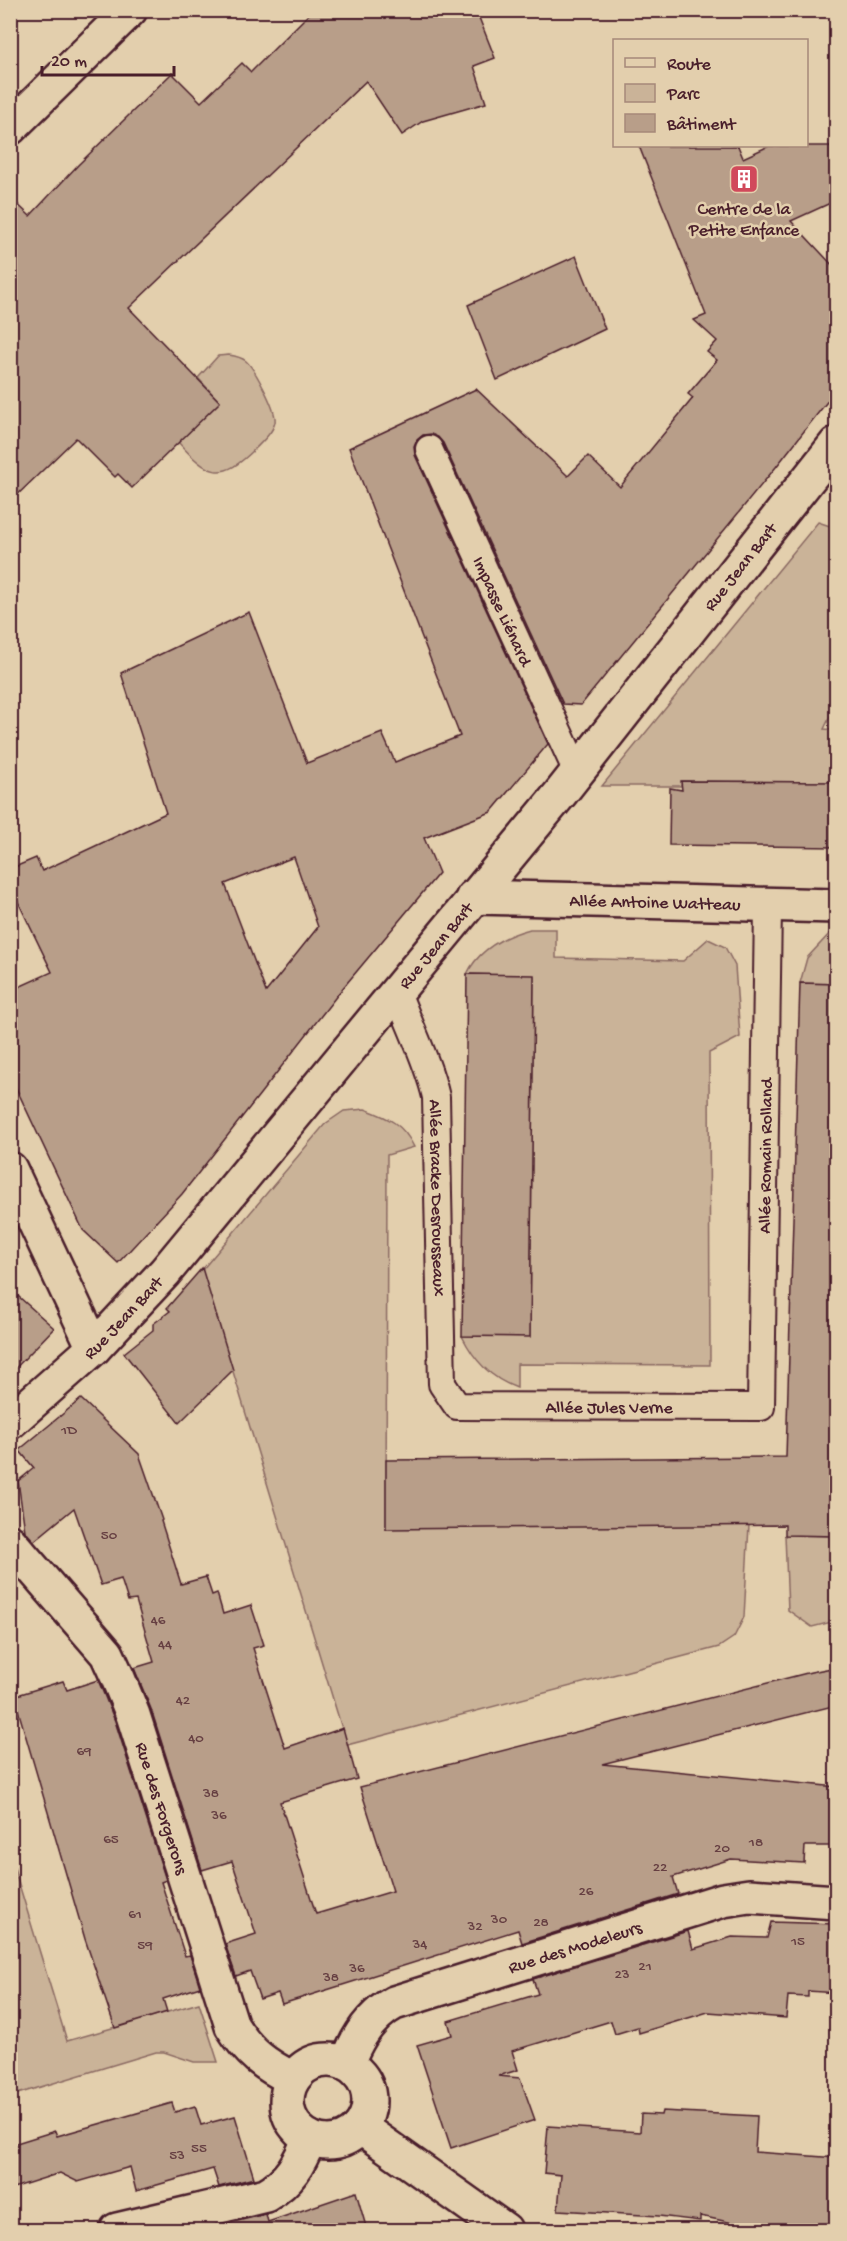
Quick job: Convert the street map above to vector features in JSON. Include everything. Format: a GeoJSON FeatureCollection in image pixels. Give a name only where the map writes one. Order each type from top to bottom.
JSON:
{"type":"FeatureCollection","features":[{"type":"Feature","properties":{"kind":"street"},"geometry":{"type":"LineString","coordinates":[[10,128],[130,10]]}},
{"type":"Feature","properties":{"kind":"street","name":"Rue Jean Bart"},"geometry":{"type":"LineString","coordinates":[[10,1422],[94,1348],[165,1272],[577,772],[837,444]]}},
{"type":"Feature","properties":{"kind":"street","name":"Allée Antoine Watteau"},"geometry":{"type":"LineString","coordinates":[[473,897],[837,906]]}},
{"type":"Feature","properties":{"kind":"street"},"geometry":{"type":"LineString","coordinates":[[10,1169],[94,1348]]}},
{"type":"Feature","properties":{"kind":"street","name":"Rue des Forgerons"},"geometry":{"type":"LineString","coordinates":[[10,1542],[107,1654],[133,1715],[232,2026],[243,2043],[258,2059],[293,2079]]}},
{"type":"Feature","properties":{"kind":"street","name":"Rue des Modeleurs"},"geometry":{"type":"LineString","coordinates":[[347,2064],[366,2026],[380,2011],[394,2003],[723,1900],[749,1896],[837,1902]]}},
{"type":"Feature","properties":{"kind":"street"},"geometry":{"type":"LineString","coordinates":[[321,2060],[347,2064],[361,2076],[368,2092],[368,2111],[360,2127],[340,2140],[325,2142],[310,2138],[295,2125],[288,2107],[287,2097],[293,2079],[306,2067],[321,2060]]}},
{"type":"Feature","properties":{"kind":"street"},"geometry":{"type":"LineString","coordinates":[[360,2127],[505,2230]]}},
{"type":"Feature","properties":{"kind":"street"},"geometry":{"type":"LineString","coordinates":[[117,2230],[266,2195],[282,2186],[301,2159],[310,2138]]}},
{"type":"Feature","properties":{"kind":"lane","name":"Impasse Liénard"},"geometry":{"type":"LineString","coordinates":[[429,448],[577,772]]}},
{"type":"Feature","properties":{"kind":"lane","name":"Allée Romain Rolland"},"geometry":{"type":"LineString","coordinates":[[761,1407],[768,906]]}},
{"type":"Feature","properties":{"kind":"lane","name":"Allée Bracke Desrousseaux"},"geometry":{"type":"LineString","coordinates":[[397,992],[431,1076],[435,1098],[442,1384],[457,1406]]}},
{"type":"Feature","properties":{"kind":"lane","name":"Allée Jules Verne"},"geometry":{"type":"LineString","coordinates":[[457,1406],[761,1407]]}},
{"type":"Feature","properties":{"kind":"green space"},"geometry":{"type":"Polygon","coordinates":[[[218,356],[236,356],[250,365],[269,400],[275,422],[267,436],[244,459],[233,467],[216,471],[198,462],[178,442],[220,402],[198,378],[218,356]]]}},
{"type":"Feature","properties":{"kind":"green space"},"geometry":{"type":"Polygon","coordinates":[[[818,522],[836,528],[836,704],[824,729],[836,730],[836,782],[682,781],[681,786],[602,786],[818,522]]]}},
{"type":"Feature","properties":{"kind":"green space"},"geometry":{"type":"Polygon","coordinates":[[[530,929],[556,929],[556,958],[683,961],[708,939],[725,947],[735,966],[740,1037],[709,1053],[710,1365],[517,1364],[517,1388],[499,1379],[484,1367],[462,1336],[530,1336],[534,976],[467,974],[478,957],[493,945],[511,935],[530,929]]]}},
{"type":"Feature","properties":{"kind":"green space"},"geometry":{"type":"Polygon","coordinates":[[[836,929],[836,984],[800,983],[807,958],[836,929]]]}},
{"type":"Feature","properties":{"kind":"green space"},"geometry":{"type":"Polygon","coordinates":[[[365,1109],[400,1127],[414,1147],[387,1155],[386,1528],[749,1525],[744,1617],[734,1637],[719,1647],[347,1745],[202,1270],[325,1124],[344,1111],[365,1109]]]}},
{"type":"Feature","properties":{"kind":"green space"},"geometry":{"type":"Polygon","coordinates":[[[785,1535],[836,1536],[836,1621],[812,1627],[788,1610],[785,1535]]]}},
{"type":"Feature","properties":{"kind":"green space"},"geometry":{"type":"Polygon","coordinates":[[[11,1858],[67,2041],[199,2003],[218,2062],[194,2062],[164,2052],[156,2052],[11,2096],[11,1858]]]}},
{"type":"Feature","properties":{"kind":"building"},"geometry":{"type":"Polygon","coordinates":[[[313,10],[476,10],[495,58],[474,66],[486,103],[423,121],[402,135],[366,81],[129,308],[220,402],[132,488],[118,474],[115,477],[76,438],[10,502],[10,197],[30,216],[78,165],[172,73],[201,102],[242,63],[251,72],[313,10]]]}},
{"type":"Feature","properties":{"kind":"building"},"geometry":{"type":"Polygon","coordinates":[[[837,146],[837,200],[791,221],[837,270],[837,389],[581,705],[563,704],[443,443],[431,434],[423,435],[417,440],[414,447],[415,455],[548,744],[491,812],[424,838],[439,873],[342,989],[182,1194],[118,1263],[83,1230],[10,1075],[10,991],[52,972],[10,885],[10,869],[36,858],[42,871],[166,813],[121,673],[249,612],[307,763],[382,733],[395,762],[460,736],[349,448],[476,389],[568,476],[588,456],[620,487],[693,398],[688,394],[717,360],[707,352],[717,341],[694,320],[706,315],[639,147],[738,147],[743,158],[767,147],[837,146]],[[294,857],[225,884],[266,992],[318,927],[294,857]]]}},
{"type":"Feature","properties":{"kind":"building"},"geometry":{"type":"Polygon","coordinates":[[[576,256],[605,329],[497,380],[468,305],[576,256]]]}},
{"type":"Feature","properties":{"kind":"building"},"geometry":{"type":"Polygon","coordinates":[[[681,781],[837,782],[837,847],[669,845],[670,788],[682,790],[681,781]]]}},
{"type":"Feature","properties":{"kind":"building"},"geometry":{"type":"Polygon","coordinates":[[[467,974],[534,975],[530,1337],[462,1336],[467,974]]]}},
{"type":"Feature","properties":{"kind":"building"},"geometry":{"type":"Polygon","coordinates":[[[800,983],[837,984],[837,1536],[785,1535],[785,1525],[386,1529],[386,1460],[786,1457],[800,983]]]}},
{"type":"Feature","properties":{"kind":"building"},"geometry":{"type":"Polygon","coordinates":[[[202,1268],[233,1370],[179,1423],[124,1353],[153,1330],[153,1324],[170,1311],[167,1308],[202,1268]]]}},
{"type":"Feature","properties":{"kind":"building"},"geometry":{"type":"Polygon","coordinates":[[[10,1289],[54,1328],[10,1374],[10,1289]]]}},
{"type":"Feature","properties":{"kind":"building"},"geometry":{"type":"Polygon","coordinates":[[[81,1399],[139,1454],[181,1584],[206,1577],[212,1595],[217,1593],[223,1614],[251,1605],[264,1645],[253,1648],[285,1748],[343,1728],[357,1779],[280,1802],[316,1914],[393,1891],[360,1787],[837,1667],[837,1705],[602,1764],[837,1787],[837,1846],[805,1846],[804,1863],[731,1859],[673,1877],[678,1894],[522,1943],[518,1930],[282,2004],[278,1993],[260,1999],[250,1971],[236,1976],[225,1944],[256,1934],[232,1861],[202,1870],[151,1709],[134,1668],[154,1662],[136,1600],[128,1601],[121,1579],[101,1585],[74,1508],[34,1541],[25,1531],[18,1481],[34,1468],[19,1450],[81,1399]]]}},
{"type":"Feature","properties":{"kind":"building"},"geometry":{"type":"Polygon","coordinates":[[[98,1680],[115,1721],[166,1880],[161,1882],[185,1956],[190,1955],[200,1987],[163,1999],[167,2012],[115,2028],[85,1939],[14,1696],[63,1681],[67,1690],[98,1680]]]}},
{"type":"Feature","properties":{"kind":"building"},"geometry":{"type":"Polygon","coordinates":[[[771,1922],[837,1924],[837,1993],[808,1991],[808,1997],[788,1996],[786,2018],[708,2012],[639,2033],[638,2027],[615,2034],[611,2021],[512,2051],[518,2070],[498,2076],[520,2078],[535,2120],[451,2148],[417,2045],[452,2035],[448,2021],[538,1994],[533,1979],[688,1931],[693,1949],[732,1937],[767,1938],[771,1922]]]}},
{"type":"Feature","properties":{"kind":"building"},"geometry":{"type":"Polygon","coordinates":[[[172,2103],[175,2112],[195,2106],[201,2125],[235,2116],[254,2178],[219,2187],[213,2169],[136,2191],[130,2167],[78,2182],[60,2173],[10,2189],[10,2145],[55,2131],[57,2136],[172,2103]]]}},
{"type":"Feature","properties":{"kind":"building"},"geometry":{"type":"Polygon","coordinates":[[[662,2111],[757,2116],[755,2152],[837,2158],[837,2228],[738,2224],[700,2216],[700,2221],[659,2216],[558,2210],[561,2175],[544,2173],[548,2126],[640,2132],[641,2114],[661,2115],[662,2111]]]}},
{"type":"Feature","properties":{"kind":"building"},"geometry":{"type":"Polygon","coordinates":[[[356,2192],[367,2230],[232,2230],[230,2223],[266,2214],[268,2222],[356,2192]]]}},
{"type":"Feature","properties":{"kind":"place","name":"Centre de la Petite Enfance"},"geometry":{"type":"Point","coordinates":[744,179]}}]}
